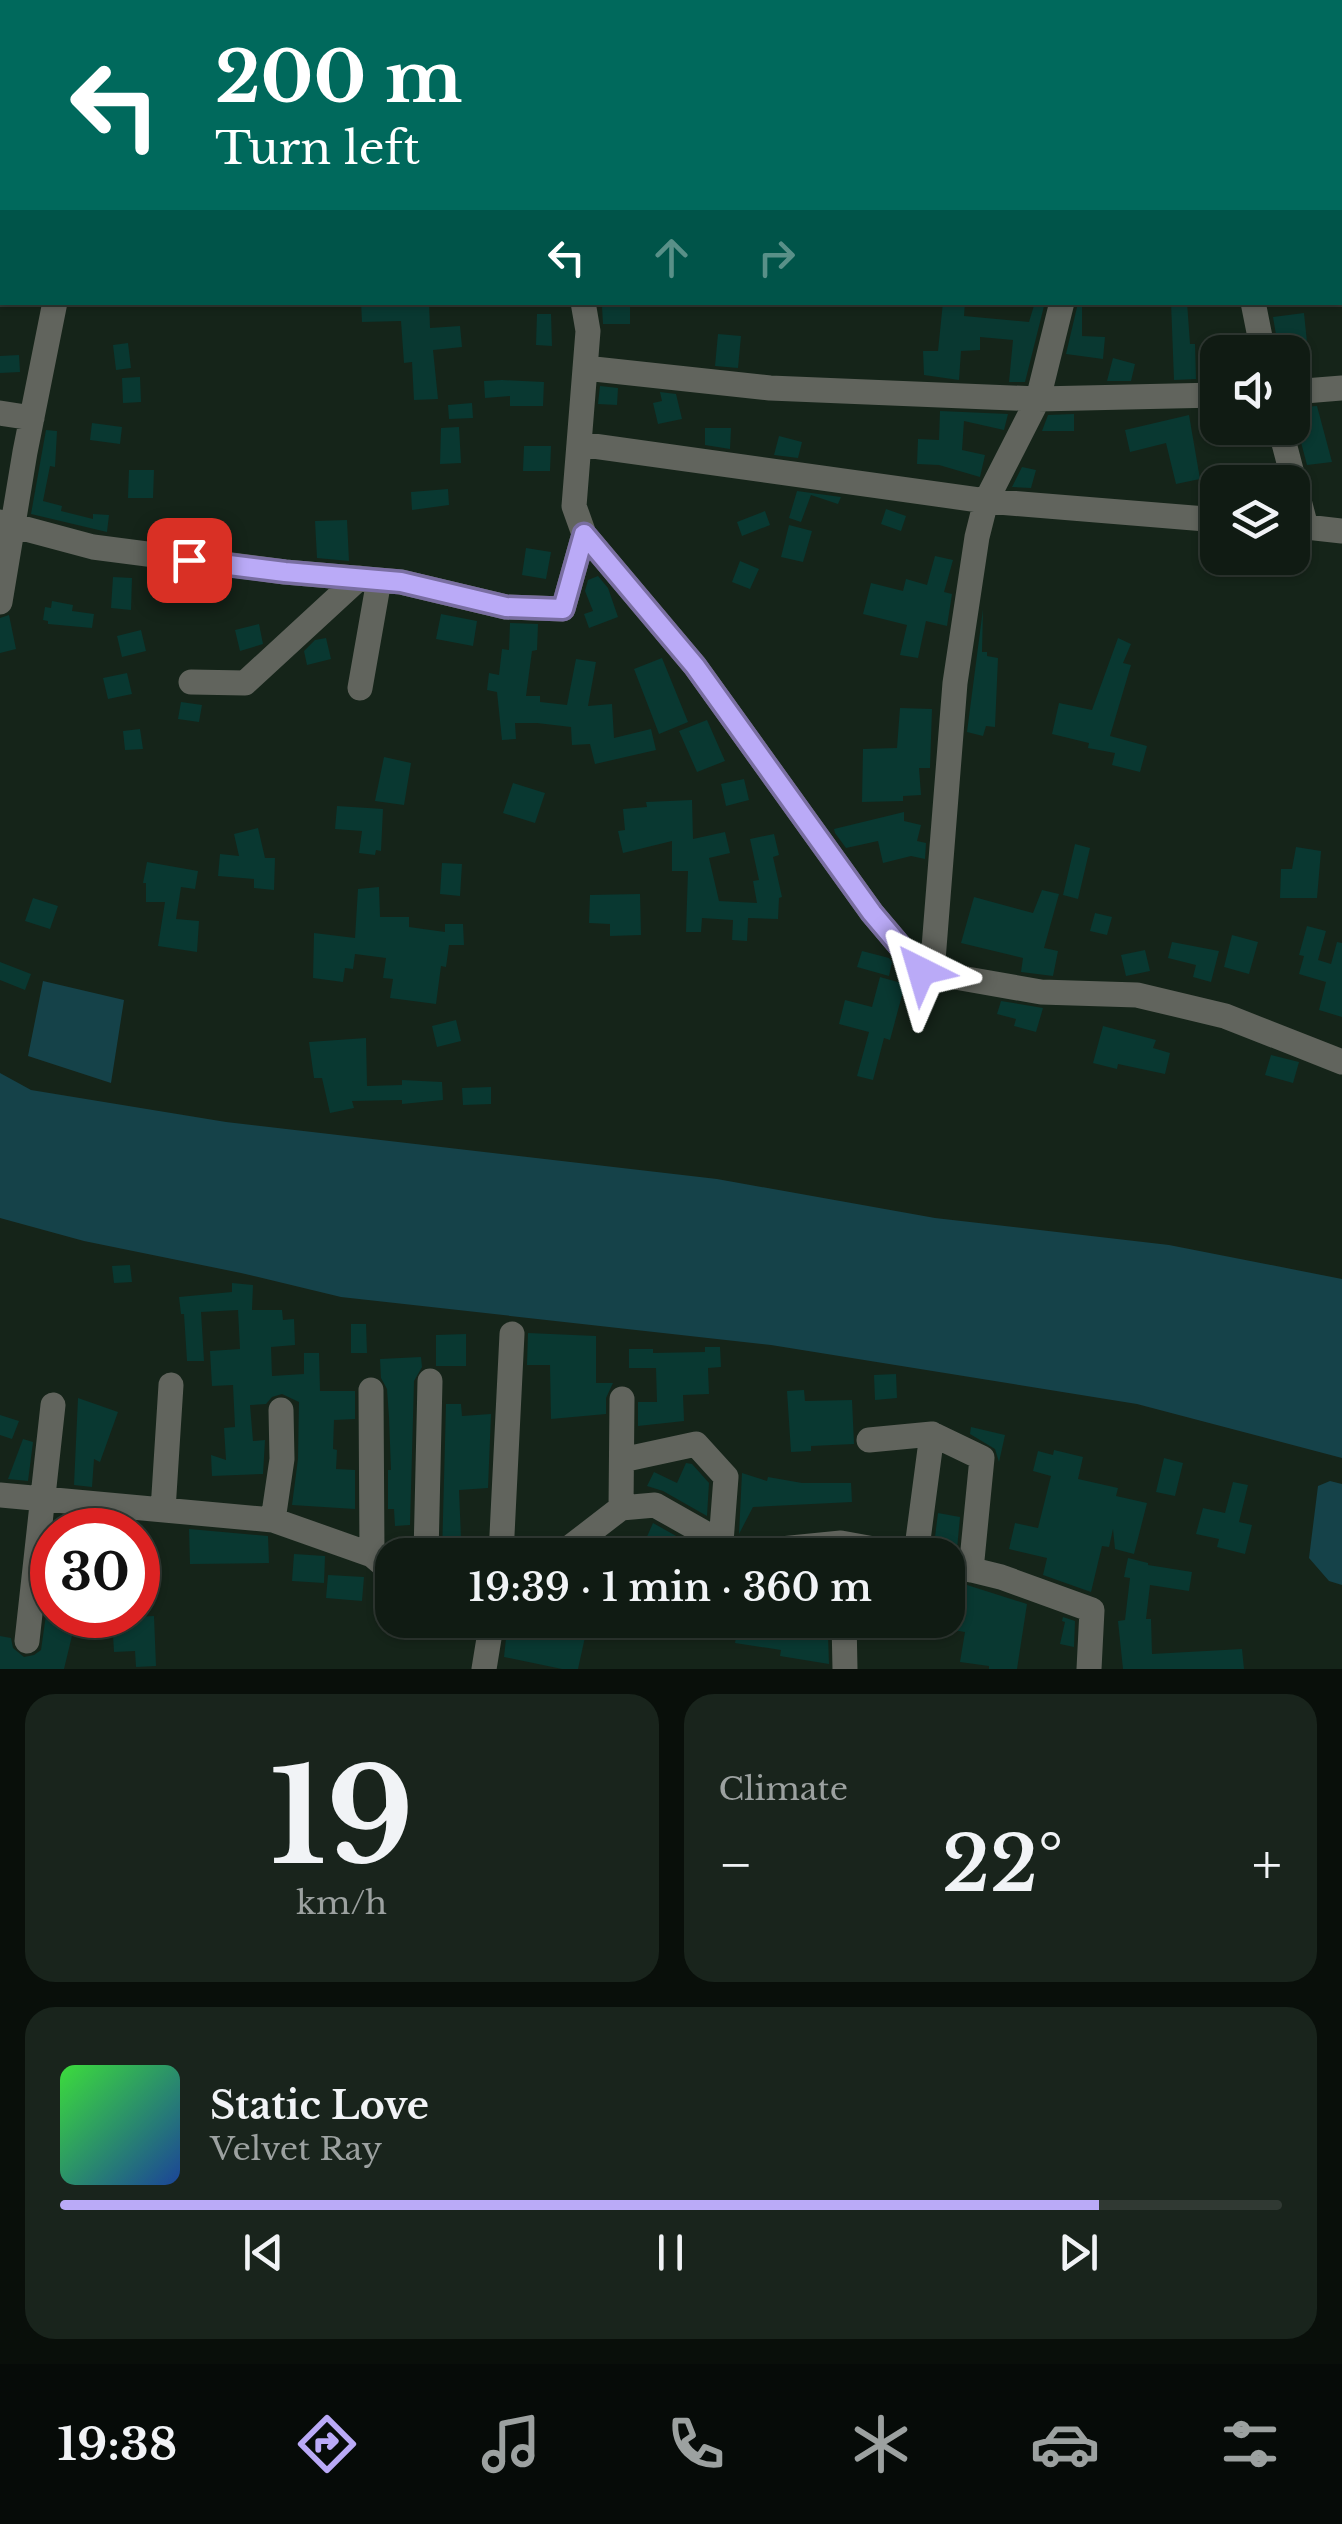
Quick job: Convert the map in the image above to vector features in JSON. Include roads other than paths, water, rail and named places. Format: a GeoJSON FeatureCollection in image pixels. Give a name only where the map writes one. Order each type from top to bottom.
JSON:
{"type":"FeatureCollection","features":[{"type":"Feature","properties":{"kind":"street"},"geometry":{"type":"LineString","coordinates":[[0,602],[7,523],[54,305]]}},
{"type":"Feature","properties":{"kind":"street"},"geometry":{"type":"LineString","coordinates":[[584,305],[588,331],[574,506],[584,534],[695,666],[872,913],[921,971],[1041,992],[1137,994],[1225,1016],[1342,1062]]}},
{"type":"Feature","properties":{"kind":"street"},"geometry":{"type":"LineString","coordinates":[[932,973],[956,683],[977,537],[986,501],[1038,399],[1061,305]]}},
{"type":"Feature","properties":{"kind":"street"},"geometry":{"type":"LineString","coordinates":[[1255,305],[1260,335]]}},
{"type":"Feature","properties":{"kind":"street"},"geometry":{"type":"LineString","coordinates":[[585,368],[770,388],[1038,399],[1200,395]]}},
{"type":"Feature","properties":{"kind":"street"},"geometry":{"type":"LineString","coordinates":[[1310,391],[1342,388]]}},
{"type":"Feature","properties":{"kind":"street"},"geometry":{"type":"LineString","coordinates":[[0,412],[32,418]]}},
{"type":"Feature","properties":{"kind":"street"},"geometry":{"type":"LineString","coordinates":[[579,444],[986,501],[1200,519]]}},
{"type":"Feature","properties":{"kind":"street"},"geometry":{"type":"LineString","coordinates":[[7,523],[93,547],[285,572],[401,582],[506,607],[563,609],[584,534]]}},
{"type":"Feature","properties":{"kind":"street"},"geometry":{"type":"LineString","coordinates":[[1310,527],[1342,530]]}},
{"type":"Feature","properties":{"kind":"street"},"geometry":{"type":"LineString","coordinates":[[191,682],[244,682],[369,579]]}},
{"type":"Feature","properties":{"kind":"street"},"geometry":{"type":"LineString","coordinates":[[360,688],[369,579]]}},
{"type":"Feature","properties":{"kind":"street"},"geometry":{"type":"LineString","coordinates":[[502,1538],[512,1334]]}},
{"type":"Feature","properties":{"kind":"street"},"geometry":{"type":"LineString","coordinates":[[426,1538],[430,1381]]}},
{"type":"Feature","properties":{"kind":"street"},"geometry":{"type":"LineString","coordinates":[[164,1510],[172,1385]]}},
{"type":"Feature","properties":{"kind":"street"},"geometry":{"type":"LineString","coordinates":[[371,1390],[372,1556]]}},
{"type":"Feature","properties":{"kind":"street"},"geometry":{"type":"LineString","coordinates":[[622,1399],[622,1508]]}},
{"type":"Feature","properties":{"kind":"street"},"geometry":{"type":"LineString","coordinates":[[27,1641],[53,1405]]}},
{"type":"Feature","properties":{"kind":"street"},"geometry":{"type":"LineString","coordinates":[[274,1520],[282,1459],[281,1410]]}},
{"type":"Feature","properties":{"kind":"street"},"geometry":{"type":"LineString","coordinates":[[869,1440],[932,1434],[982,1458],[965,1539]]}},
{"type":"Feature","properties":{"kind":"street"},"geometry":{"type":"LineString","coordinates":[[918,1538],[932,1434]]}},
{"type":"Feature","properties":{"kind":"street"},"geometry":{"type":"LineString","coordinates":[[622,1460],[696,1444],[726,1477],[721,1538]]}},
{"type":"Feature","properties":{"kind":"street"},"geometry":{"type":"LineString","coordinates":[[0,1495],[274,1520],[375,1558]]}},
{"type":"Feature","properties":{"kind":"street"},"geometry":{"type":"LineString","coordinates":[[582,1538],[622,1508],[655,1505],[714,1538]]}},
{"type":"Feature","properties":{"kind":"street"},"geometry":{"type":"LineString","coordinates":[[965,1569],[1092,1610],[1089,1669]]}},
{"type":"Feature","properties":{"kind":"street"},"geometry":{"type":"LineString","coordinates":[[484,1669],[489,1638]]}},
{"type":"Feature","properties":{"kind":"street"},"geometry":{"type":"LineString","coordinates":[[844,1638],[845,1669]]}},
{"type":"Feature","properties":{"kind":"water"},"geometry":{"type":"Polygon","coordinates":[[[43,981],[124,1000],[111,1083],[28,1056],[43,981]]]}},
{"type":"Feature","properties":{"kind":"water"},"geometry":{"type":"Polygon","coordinates":[[[0,1073],[31,1090],[226,1122],[717,1179],[935,1218],[1169,1245],[1342,1279],[1342,1458],[1137,1404],[771,1345],[341,1297],[84,1241],[0,1218],[0,1073]]]}},
{"type":"Feature","properties":{"kind":"water"},"geometry":{"type":"Polygon","coordinates":[[[1330,1481],[1342,1484],[1342,1585],[1329,1581],[1309,1558],[1318,1486],[1330,1481]]]}}]}
